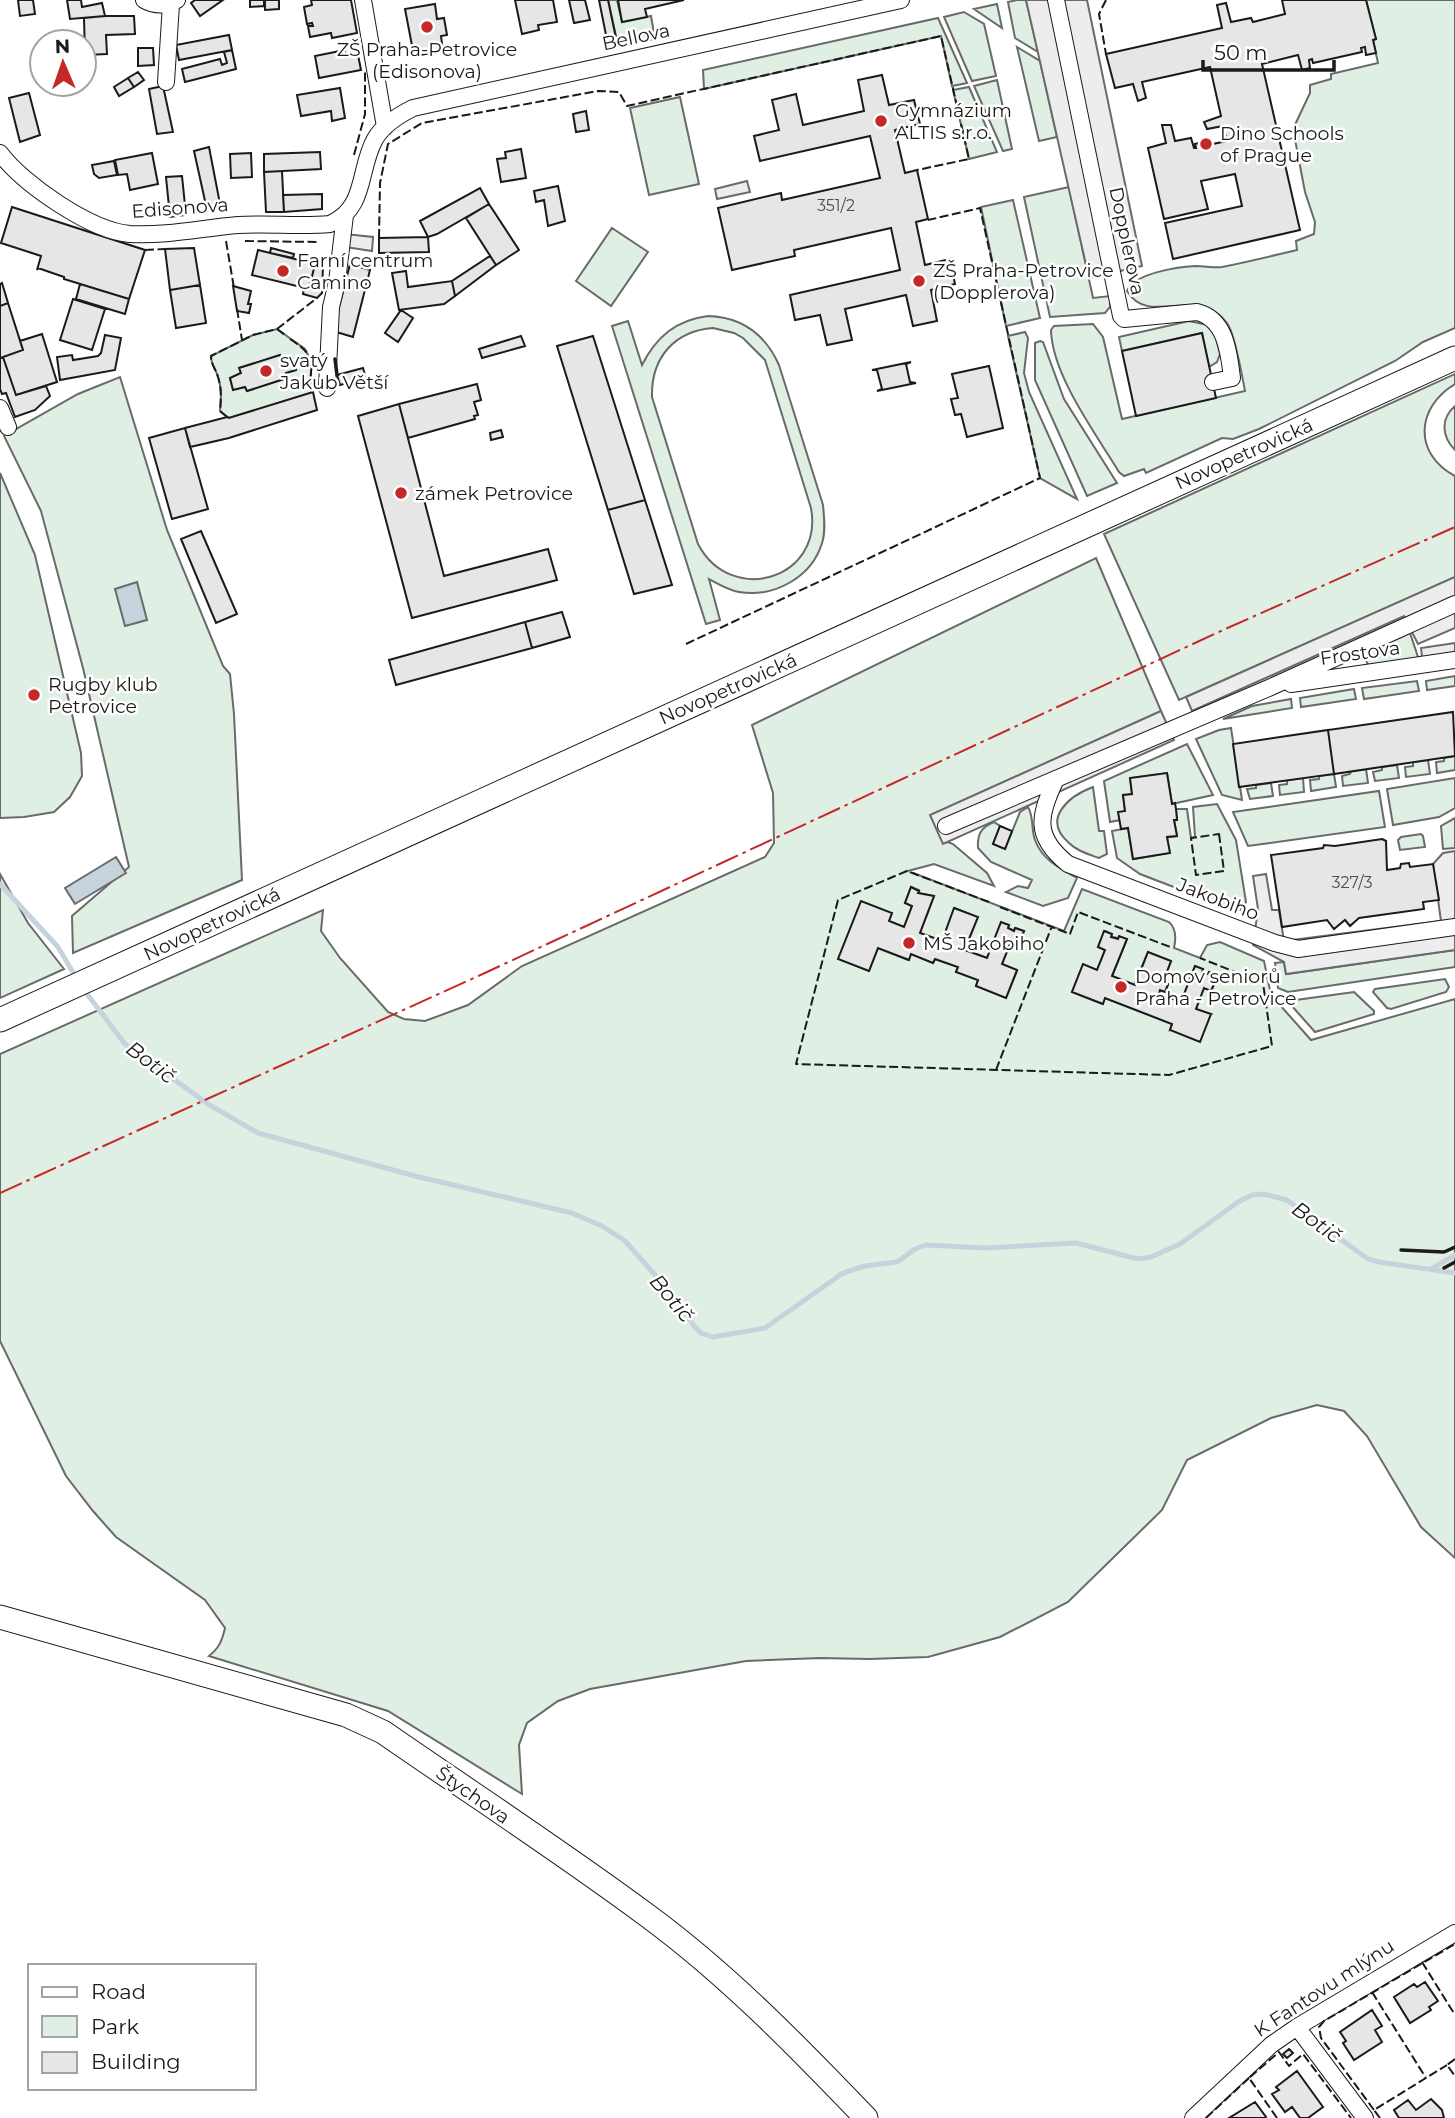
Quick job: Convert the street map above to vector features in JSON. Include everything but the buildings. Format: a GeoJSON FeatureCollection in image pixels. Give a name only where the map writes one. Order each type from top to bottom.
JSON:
{"type":"FeatureCollection","features":[{"type":"Feature","properties":{"kind":"main road","name":"Novopetrovická"},"geometry":{"type":"LineString","coordinates":[[8,1017],[1455,358]]}},
{"type":"Feature","properties":{"kind":"main road","name":"Štychova"},"geometry":{"type":"LineString","coordinates":[[0,1617],[346,1715],[383,1732],[650,1917],[792,2041],[866,2118]]}},
{"type":"Feature","properties":{"kind":"street"},"geometry":{"type":"LineString","coordinates":[[144,0],[151,4],[174,2],[166,82]]}},
{"type":"Feature","properties":{"kind":"street"},"geometry":{"type":"LineString","coordinates":[[327,388],[331,307],[337,282],[345,215],[355,201],[370,150],[385,127],[363,0]]}},
{"type":"Feature","properties":{"kind":"street","name":"Bellova"},"geometry":{"type":"LineString","coordinates":[[385,127],[399,115],[425,105],[881,2],[901,0]]}},
{"type":"Feature","properties":{"kind":"street","name":"Dopplerova"},"geometry":{"type":"LineString","coordinates":[[1056,0],[1121,316],[1124,319],[1197,312],[1207,314],[1227,342],[1232,378],[1213,382]]}},
{"type":"Feature","properties":{"kind":"street","name":"Edisonova"},"geometry":{"type":"LineString","coordinates":[[0,153],[10,167],[54,201],[74,213],[128,234],[176,233],[240,225],[321,225],[330,224],[345,215]]}},
{"type":"Feature","properties":{"kind":"street"},"geometry":{"type":"LineString","coordinates":[[0,408],[8,427]]}},
{"type":"Feature","properties":{"kind":"street"},"geometry":{"type":"LineString","coordinates":[[946,826],[1271,687],[1455,604]]}},
{"type":"Feature","properties":{"kind":"street","name":"Frostova"},"geometry":{"type":"LineString","coordinates":[[1271,687],[1455,660]]}},
{"type":"Feature","properties":{"kind":"street","name":"Jakobiho"},"geometry":{"type":"LineString","coordinates":[[1056,779],[1044,805],[1042,829],[1053,852],[1068,864],[1267,940],[1297,949],[1455,927]]}},
{"type":"Feature","properties":{"kind":"street","name":"K Fantovu mlýnu"},"geometry":{"type":"LineString","coordinates":[[1193,2118],[1246,2066],[1297,2027],[1455,1933]]}},
{"type":"Feature","properties":{"kind":"street"},"geometry":{"type":"LineString","coordinates":[[1297,2027],[1365,2118]]}},
{"type":"Feature","properties":{"kind":"green space"},"geometry":{"type":"Polygon","coordinates":[[[608,0],[617,0],[622,22],[651,16],[655,39],[618,45],[608,0]]]}},
{"type":"Feature","properties":{"kind":"green space"},"geometry":{"type":"Polygon","coordinates":[[[1026,0],[1038,52],[1015,38],[1008,2],[1026,0]]]}},
{"type":"Feature","properties":{"kind":"green space"},"geometry":{"type":"Polygon","coordinates":[[[1366,0],[1455,0],[1455,328],[1423,342],[1395,361],[1259,429],[1233,439],[1222,438],[1146,473],[1144,469],[1124,476],[1119,472],[1067,385],[1053,347],[1051,330],[1054,326],[1093,324],[1103,337],[1122,419],[1245,391],[1230,328],[1215,312],[1202,306],[1148,306],[1136,301],[1127,291],[1138,280],[1157,272],[1196,266],[1222,267],[1297,250],[1296,241],[1314,234],[1315,222],[1305,192],[1293,129],[1310,93],[1310,85],[1331,79],[1331,74],[1378,63],[1373,40],[1376,39],[1366,0]]]}},
{"type":"Feature","properties":{"kind":"green space"},"geometry":{"type":"Polygon","coordinates":[[[997,4],[1002,28],[974,9],[997,4]]]}},
{"type":"Feature","properties":{"kind":"green space"},"geometry":{"type":"Polygon","coordinates":[[[964,12],[984,24],[996,76],[972,81],[944,17],[964,12]]]}},
{"type":"Feature","properties":{"kind":"green space"},"geometry":{"type":"Polygon","coordinates":[[[938,18],[967,83],[952,86],[941,36],[704,89],[703,70],[938,18]]]}},
{"type":"Feature","properties":{"kind":"green space"},"geometry":{"type":"Polygon","coordinates":[[[1017,47],[1040,61],[1057,137],[1039,141],[1017,47]]]}},
{"type":"Feature","properties":{"kind":"green space"},"geometry":{"type":"Polygon","coordinates":[[[997,80],[1012,149],[1003,151],[974,86],[997,80]]]}},
{"type":"Feature","properties":{"kind":"green space"},"geometry":{"type":"Polygon","coordinates":[[[969,87],[997,152],[969,159],[953,90],[969,87]]]}},
{"type":"Feature","properties":{"kind":"green space"},"geometry":{"type":"Polygon","coordinates":[[[680,97],[699,184],[649,195],[630,108],[680,97]]]}},
{"type":"Feature","properties":{"kind":"green space"},"geometry":{"type":"Polygon","coordinates":[[[1069,187],[1093,298],[1110,296],[1110,307],[1105,313],[1050,317],[1024,197],[1069,187]]]}},
{"type":"Feature","properties":{"kind":"green space"},"geometry":{"type":"Polygon","coordinates":[[[1013,200],[1040,318],[1006,326],[981,207],[1013,200]]]}},
{"type":"Feature","properties":{"kind":"green space"},"geometry":{"type":"Polygon","coordinates":[[[612,228],[648,252],[611,306],[576,281],[612,228]]]}},
{"type":"Feature","properties":{"kind":"green space"},"geometry":{"type":"Polygon","coordinates":[[[720,317],[742,324],[767,344],[779,365],[823,505],[824,524],[823,538],[810,566],[801,575],[778,588],[765,592],[739,592],[709,579],[720,620],[706,624],[612,326],[628,321],[642,365],[654,346],[668,332],[697,318],[720,317]],[[713,328],[699,330],[676,341],[661,359],[656,370],[652,397],[698,544],[713,563],[731,575],[752,579],[772,576],[790,567],[803,552],[811,533],[811,508],[765,360],[743,338],[713,328]]]}},
{"type":"Feature","properties":{"kind":"green space"},"geometry":{"type":"Polygon","coordinates":[[[1189,321],[1208,325],[1214,331],[1220,354],[1217,362],[1209,367],[1202,333],[1122,351],[1119,337],[1189,321]]]}},
{"type":"Feature","properties":{"kind":"green space"},"geometry":{"type":"Polygon","coordinates":[[[277,329],[305,349],[311,361],[311,393],[229,418],[220,411],[220,386],[211,356],[253,335],[277,329]],[[280,355],[240,368],[241,373],[230,378],[233,389],[245,387],[247,391],[287,378],[286,373],[296,369],[292,357],[282,360],[280,355]]]}},
{"type":"Feature","properties":{"kind":"green space"},"geometry":{"type":"Polygon","coordinates":[[[1025,332],[1028,338],[1024,373],[1029,392],[1077,499],[1040,478],[1008,336],[1025,332]]]}},
{"type":"Feature","properties":{"kind":"green space"},"geometry":{"type":"Polygon","coordinates":[[[1043,342],[1064,399],[1117,483],[1087,496],[1035,380],[1035,343],[1043,342]]]}},
{"type":"Feature","properties":{"kind":"green space"},"geometry":{"type":"Polygon","coordinates":[[[1455,374],[1455,384],[1433,405],[1425,430],[1426,443],[1432,456],[1441,467],[1455,476],[1455,577],[1179,700],[1104,534],[1455,374]]]}},
{"type":"Feature","properties":{"kind":"green space"},"geometry":{"type":"Polygon","coordinates":[[[120,377],[167,530],[223,666],[230,674],[242,880],[73,953],[72,916],[129,867],[83,668],[41,511],[4,436],[78,394],[120,377]]]}},
{"type":"Feature","properties":{"kind":"green space"},"geometry":{"type":"Polygon","coordinates":[[[1455,406],[1455,450],[1447,439],[1444,428],[1450,411],[1455,406]]]}},
{"type":"Feature","properties":{"kind":"green space","name":"Rugby klub Petrovice"},"geometry":{"type":"Polygon","coordinates":[[[0,473],[35,555],[81,753],[82,776],[70,797],[54,812],[0,818],[0,473]]]}},
{"type":"Feature","properties":{"kind":"green space"},"geometry":{"type":"Polygon","coordinates":[[[1096,558],[1161,711],[931,815],[943,843],[953,844],[987,873],[994,886],[934,864],[908,871],[1064,931],[1082,889],[1169,922],[1175,931],[1174,948],[1200,958],[1207,945],[1220,942],[1264,961],[1271,995],[1311,1040],[1455,999],[1455,1558],[1421,1527],[1367,1436],[1344,1411],[1317,1405],[1271,1418],[1187,1460],[1162,1510],[1068,1602],[1000,1637],[928,1657],[746,1661],[590,1689],[558,1701],[527,1723],[519,1745],[522,1794],[388,1711],[209,1656],[220,1644],[225,1628],[205,1600],[116,1537],[66,1476],[0,1341],[0,1054],[323,910],[321,931],[340,958],[388,1012],[404,1019],[425,1021],[468,1005],[522,966],[765,857],[774,843],[773,793],[752,725],[1096,558]],[[911,887],[905,903],[912,906],[904,927],[889,921],[892,913],[839,959],[869,971],[878,948],[908,960],[911,954],[933,963],[935,959],[958,967],[956,972],[978,980],[976,986],[1006,998],[1017,971],[1002,964],[1010,944],[1018,947],[1024,931],[1016,928],[1014,931],[1008,928],[1009,925],[1001,923],[987,958],[965,950],[966,946],[971,948],[974,941],[969,939],[977,917],[955,908],[942,941],[920,933],[934,896],[918,893],[919,890],[911,887]],[[1105,931],[1098,947],[1105,950],[1097,970],[1083,965],[1072,992],[1102,1004],[1105,998],[1172,1024],[1170,1030],[1211,1014],[1196,1009],[1204,988],[1212,990],[1217,975],[1202,972],[1203,969],[1195,966],[1181,1002],[1159,994],[1160,990],[1166,991],[1168,984],[1163,982],[1171,961],[1148,952],[1134,985],[1112,976],[1127,939],[1111,937],[1112,934],[1105,931]]]}},
{"type":"Feature","properties":{"kind":"green space"},"geometry":{"type":"Polygon","coordinates":[[[1410,633],[1419,660],[1369,666],[1366,661],[1368,652],[1410,633]]]}},
{"type":"Feature","properties":{"kind":"green space"},"geometry":{"type":"Polygon","coordinates":[[[1455,676],[1455,686],[1427,690],[1426,681],[1455,676]]]}},
{"type":"Feature","properties":{"kind":"green space"},"geometry":{"type":"Polygon","coordinates":[[[1417,681],[1419,691],[1364,699],[1362,688],[1417,681]]]}},
{"type":"Feature","properties":{"kind":"green space"},"geometry":{"type":"Polygon","coordinates":[[[1354,689],[1356,699],[1301,707],[1300,698],[1354,689]]]}},
{"type":"Feature","properties":{"kind":"green space"},"geometry":{"type":"Polygon","coordinates":[[[1291,699],[1292,708],[1223,719],[1252,706],[1291,699]]]}},
{"type":"Feature","properties":{"kind":"green space"},"geometry":{"type":"Polygon","coordinates":[[[1231,728],[1242,800],[1222,795],[1196,739],[1231,728]]]}},
{"type":"Feature","properties":{"kind":"green space"},"geometry":{"type":"Polygon","coordinates":[[[1187,744],[1213,795],[1172,804],[1167,773],[1130,778],[1132,794],[1123,796],[1125,811],[1120,820],[1110,822],[1104,781],[1187,744]]]}},
{"type":"Feature","properties":{"kind":"green space"},"geometry":{"type":"Polygon","coordinates":[[[1455,756],[1455,770],[1437,773],[1436,762],[1455,756]]]}},
{"type":"Feature","properties":{"kind":"green space"},"geometry":{"type":"Polygon","coordinates":[[[1428,760],[1430,774],[1406,777],[1405,767],[1413,766],[1413,762],[1428,760]]]}},
{"type":"Feature","properties":{"kind":"green space"},"geometry":{"type":"Polygon","coordinates":[[[1397,765],[1399,778],[1375,781],[1373,772],[1382,770],[1382,767],[1397,765]]]}},
{"type":"Feature","properties":{"kind":"green space"},"geometry":{"type":"Polygon","coordinates":[[[1366,769],[1368,783],[1343,786],[1342,776],[1350,774],[1351,771],[1366,769]]]}},
{"type":"Feature","properties":{"kind":"green space"},"geometry":{"type":"Polygon","coordinates":[[[1334,774],[1336,787],[1311,791],[1310,780],[1334,774]]]}},
{"type":"Feature","properties":{"kind":"green space"},"geometry":{"type":"Polygon","coordinates":[[[1303,778],[1304,792],[1280,795],[1279,785],[1287,784],[1287,780],[1303,778]]]}},
{"type":"Feature","properties":{"kind":"green space"},"geometry":{"type":"Polygon","coordinates":[[[1455,778],[1455,808],[1439,817],[1393,825],[1387,789],[1455,778]]]}},
{"type":"Feature","properties":{"kind":"green space"},"geometry":{"type":"Polygon","coordinates":[[[1271,783],[1273,796],[1250,799],[1247,789],[1271,783]]]}},
{"type":"Feature","properties":{"kind":"green space"},"geometry":{"type":"Polygon","coordinates":[[[1093,787],[1099,831],[1104,831],[1107,854],[1099,858],[1072,846],[1061,834],[1058,825],[1058,817],[1067,802],[1093,787]]]}},
{"type":"Feature","properties":{"kind":"green space"},"geometry":{"type":"Polygon","coordinates":[[[1379,791],[1385,827],[1248,846],[1233,812],[1379,791]]]}},
{"type":"Feature","properties":{"kind":"green space"},"geometry":{"type":"Polygon","coordinates":[[[1217,804],[1236,840],[1246,902],[1242,909],[1236,911],[1140,874],[1117,858],[1112,831],[1128,828],[1133,859],[1169,853],[1167,837],[1177,836],[1174,820],[1177,819],[1176,809],[1187,809],[1191,838],[1195,837],[1193,807],[1217,804]]]}},
{"type":"Feature","properties":{"kind":"green space"},"geometry":{"type":"Polygon","coordinates":[[[1028,807],[1035,840],[1042,853],[1077,878],[1068,898],[1043,906],[1006,892],[1018,886],[1028,888],[1032,880],[991,862],[978,848],[981,832],[994,822],[1000,826],[993,844],[1005,849],[1020,812],[1028,807]]]}},
{"type":"Feature","properties":{"kind":"green space"},"geometry":{"type":"Polygon","coordinates":[[[1455,818],[1455,848],[1443,849],[1441,826],[1455,818]]]}},
{"type":"Feature","properties":{"kind":"green space"},"geometry":{"type":"Polygon","coordinates":[[[1421,834],[1425,847],[1400,850],[1398,840],[1401,837],[1421,834]]]}},
{"type":"Feature","properties":{"kind":"green space"},"geometry":{"type":"Polygon","coordinates":[[[0,874],[28,923],[64,969],[0,998],[0,874]]]}},
{"type":"Feature","properties":{"kind":"green space"},"geometry":{"type":"Polygon","coordinates":[[[1455,950],[1455,967],[1288,992],[1278,988],[1275,963],[1284,962],[1286,974],[1455,950]]]}},
{"type":"Feature","properties":{"kind":"green space"},"geometry":{"type":"Polygon","coordinates":[[[1445,979],[1449,987],[1446,992],[1391,1009],[1373,992],[1375,989],[1445,979]]]}},
{"type":"Feature","properties":{"kind":"green space"},"geometry":{"type":"Polygon","coordinates":[[[1354,992],[1374,1014],[1315,1032],[1291,1005],[1296,1000],[1354,992]]]}},
{"type":"Feature","properties":{"kind":"shaded area"},"geometry":{"type":"Polygon","coordinates":[[[1026,0],[1087,0],[1142,266],[1089,278],[1026,0]]]}},
{"type":"Feature","properties":{"kind":"shaded area"},"geometry":{"type":"Polygon","coordinates":[[[747,181],[750,192],[717,199],[715,189],[747,181]]]}},
{"type":"Feature","properties":{"kind":"shaded area"},"geometry":{"type":"Polygon","coordinates":[[[345,234],[373,237],[372,251],[345,247],[345,234]]]}},
{"type":"Feature","properties":{"kind":"shaded area"},"geometry":{"type":"Polygon","coordinates":[[[1455,577],[1455,628],[1418,644],[1404,616],[1192,711],[1186,697],[1455,577]]]}},
{"type":"Feature","properties":{"kind":"shaded area"},"geometry":{"type":"Polygon","coordinates":[[[137,582],[147,620],[125,626],[115,589],[137,582]]]}},
{"type":"Feature","properties":{"kind":"shaded area"},"geometry":{"type":"Polygon","coordinates":[[[1455,643],[1455,660],[1423,665],[1421,648],[1455,643]]]}},
{"type":"Feature","properties":{"kind":"shaded area"},"geometry":{"type":"Polygon","coordinates":[[[1161,711],[1174,740],[943,844],[930,815],[1161,711]]]}},
{"type":"Feature","properties":{"kind":"shaded area"},"geometry":{"type":"Polygon","coordinates":[[[1455,851],[1455,950],[1286,974],[1284,962],[1253,945],[1258,909],[1253,876],[1266,874],[1272,910],[1279,910],[1284,941],[1441,921],[1433,864],[1443,853],[1455,851]]]}},
{"type":"Feature","properties":{"kind":"shaded area"},"geometry":{"type":"Polygon","coordinates":[[[116,857],[126,873],[75,904],[65,888],[116,857]]]}},
{"type":"Feature","properties":{"kind":"waterway","name":"Botič"},"geometry":{"type":"LineString","coordinates":[[0,884],[58,947],[77,979]]}},
{"type":"Feature","properties":{"kind":"waterway","name":"Botič"},"geometry":{"type":"LineString","coordinates":[[84,990],[125,1044],[208,1104],[258,1133],[415,1176],[572,1213],[602,1226],[625,1241],[672,1294],[694,1326],[701,1333],[713,1337],[765,1328],[843,1273],[865,1266],[897,1262],[915,1249],[926,1245],[986,1248],[1076,1243],[1138,1259],[1151,1257],[1180,1244],[1252,1195],[1264,1194],[1287,1200],[1368,1259],[1455,1273]]}},
{"type":"Feature","properties":{"kind":"waterway"},"geometry":{"type":"LineString","coordinates":[[1431,1269],[1455,1255]]}},
{"type":"Feature","properties":{"kind":"fence"},"geometry":{"type":"LineString","coordinates":[[1106,0],[1099,14],[1106,54]]}},
{"type":"Feature","properties":{"kind":"fence"},"geometry":{"type":"LineString","coordinates":[[379,238],[380,183],[388,144],[422,123],[598,91],[619,92],[627,106],[941,36],[969,159],[917,170]]}},
{"type":"Feature","properties":{"kind":"fence"},"geometry":{"type":"LineString","coordinates":[[354,155],[365,114],[365,71]]}},
{"type":"Feature","properties":{"kind":"fence"},"geometry":{"type":"LineString","coordinates":[[686,644],[1040,478],[980,208],[928,220]]}},
{"type":"Feature","properties":{"kind":"fence"},"geometry":{"type":"LineString","coordinates":[[226,241],[234,288]]}},
{"type":"Feature","properties":{"kind":"fence"},"geometry":{"type":"LineString","coordinates":[[245,241],[317,242]]}},
{"type":"Feature","properties":{"kind":"fence"},"geometry":{"type":"LineString","coordinates":[[145,250],[165,249]]}},
{"type":"Feature","properties":{"kind":"fence"},"geometry":{"type":"LineString","coordinates":[[323,266],[324,257]]}},
{"type":"Feature","properties":{"kind":"fence"},"geometry":{"type":"LineString","coordinates":[[277,329],[317,298]]}},
{"type":"Feature","properties":{"kind":"fence"},"geometry":{"type":"LineString","coordinates":[[237,309],[242,340]]}},
{"type":"Feature","properties":{"kind":"fence"},"geometry":{"type":"LineString","coordinates":[[227,417],[220,411],[220,386],[211,356],[253,335],[277,329],[285,335]]}},
{"type":"Feature","properties":{"kind":"fence"},"geometry":{"type":"LineString","coordinates":[[290,339],[307,352],[310,358],[311,393]]}},
{"type":"Feature","properties":{"kind":"fence"},"geometry":{"type":"LineString","coordinates":[[1219,834],[1224,871],[1196,875],[1191,838],[1219,834]]}},
{"type":"Feature","properties":{"kind":"fence"},"geometry":{"type":"LineString","coordinates":[[989,902],[907,871],[838,900],[796,1064],[1169,1075],[1272,1046],[1263,983],[1200,958]]}},
{"type":"Feature","properties":{"kind":"fence"},"geometry":{"type":"LineString","coordinates":[[1000,907],[1070,934],[1078,912],[1173,948]]}},
{"type":"Feature","properties":{"kind":"fence"},"geometry":{"type":"LineString","coordinates":[[996,1070],[1052,926]]}},
{"type":"Feature","properties":{"kind":"fence"},"geometry":{"type":"LineString","coordinates":[[1374,2110],[1321,2038],[1319,2027],[1324,2021],[1455,1944]]}},
{"type":"Feature","properties":{"kind":"fence"},"geometry":{"type":"LineString","coordinates":[[1422,1962],[1455,2015]]}},
{"type":"Feature","properties":{"kind":"fence"},"geometry":{"type":"LineString","coordinates":[[1372,1992],[1426,2078]]}},
{"type":"Feature","properties":{"kind":"fence"},"geometry":{"type":"LineString","coordinates":[[1277,2118],[1249,2078],[1279,2052],[1289,2066],[1303,2054],[1351,2118]]}},
{"type":"Feature","properties":{"kind":"fence"},"geometry":{"type":"LineString","coordinates":[[1455,2059],[1447,2065],[1455,2076]]}},
{"type":"Feature","properties":{"kind":"fence"},"geometry":{"type":"LineString","coordinates":[[1380,2118],[1374,2110],[1447,2065]]}},
{"type":"Feature","properties":{"kind":"fence"},"geometry":{"type":"LineString","coordinates":[[1206,2118],[1249,2078]]}},
{"type":"Feature","properties":{"kind":"wall"},"geometry":{"type":"LineString","coordinates":[[335,359],[337,375]]}},
{"type":"Feature","properties":{"kind":"wall"},"geometry":{"type":"LineString","coordinates":[[1401,1250],[1444,1252],[1455,1247]]}},
{"type":"Feature","properties":{"kind":"wall"},"geometry":{"type":"LineString","coordinates":[[1444,1268],[1455,1262]]}},
{"type":"Feature","properties":{"kind":"power"},"geometry":{"type":"LineString","coordinates":[[0,1193],[487,972],[1223,630],[1455,527]]}},
{"type":"Feature","properties":{"kind":"place","name":"ZŠ Praha-Petrovice (Edisonova)"},"geometry":{"type":"Point","coordinates":[427,27]}},
{"type":"Feature","properties":{"kind":"place","name":"Gymnázium ALTIS s.r.o."},"geometry":{"type":"Point","coordinates":[881,121]}},
{"type":"Feature","properties":{"kind":"place","name":"Dino Schools of Prague"},"geometry":{"type":"Point","coordinates":[1206,144]}},
{"type":"Feature","properties":{"kind":"place","name":"Farní centrum Camino"},"geometry":{"type":"Point","coordinates":[283,271]}},
{"type":"Feature","properties":{"kind":"place","name":"ZŠ Praha-Petrovice (Dopplerova)"},"geometry":{"type":"Point","coordinates":[919,281]}},
{"type":"Feature","properties":{"kind":"place","name":"svatý Jakub Větší"},"geometry":{"type":"Point","coordinates":[266,371]}},
{"type":"Feature","properties":{"kind":"place","name":"zámek Petrovice"},"geometry":{"type":"Point","coordinates":[401,493]}},
{"type":"Feature","properties":{"kind":"place","name":"Rugby klub Petrovice"},"geometry":{"type":"Point","coordinates":[34,695]}},
{"type":"Feature","properties":{"kind":"place","name":"MŠ Jakobiho"},"geometry":{"type":"Point","coordinates":[909,943]}},
{"type":"Feature","properties":{"kind":"place","name":"Domov seniorů Praha - Petrovice"},"geometry":{"type":"Point","coordinates":[1121,987]}}]}
